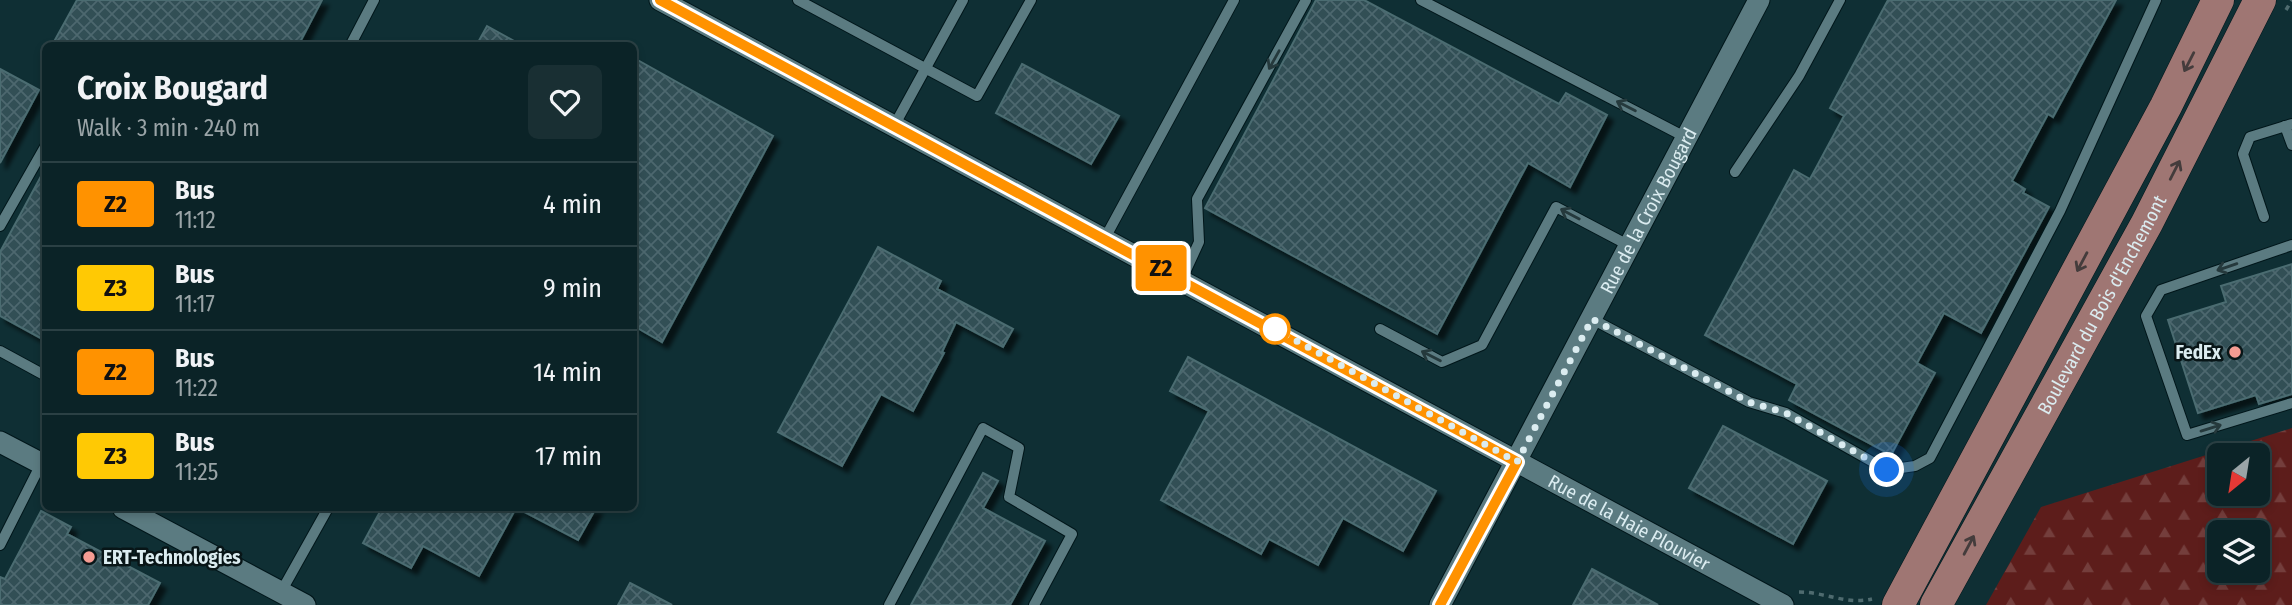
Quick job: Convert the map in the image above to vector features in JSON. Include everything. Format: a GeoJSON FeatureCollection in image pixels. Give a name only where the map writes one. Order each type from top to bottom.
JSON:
{"type":"FeatureCollection","features":[{"type":"Feature","properties":{"kind":"main road","name":"Boulevard du Bois d'Enchemont"},"geometry":{"type":"LineString","coordinates":[[1887,601],[2166,106],[2218,0]]}},
{"type":"Feature","properties":{"kind":"main road","name":"Boulevard du Bois d'Enchemont"},"geometry":{"type":"LineString","coordinates":[[1936,605],[2147,223],[2260,0]]}},
{"type":"Feature","properties":{"kind":"street","name":"Rue de la Haie Plouvier"},"geometry":{"type":"LineString","coordinates":[[660,0],[1783,605]]}},
{"type":"Feature","properties":{"kind":"street","name":"Rue de la Croix Bougard"},"geometry":{"type":"LineString","coordinates":[[1440,605],[1759,0]]}},
{"type":"Feature","properties":{"kind":"street"},"geometry":{"type":"LineString","coordinates":[[0,442],[42,464]]}},
{"type":"Feature","properties":{"kind":"street"},"geometry":{"type":"LineString","coordinates":[[128,511],[305,605]]}},
{"type":"Feature","properties":{"kind":"lane"},"geometry":{"type":"LineString","coordinates":[[352,42],[373,0]]}},
{"type":"Feature","properties":{"kind":"lane"},"geometry":{"type":"LineString","coordinates":[[798,0],[977,96],[1031,0]]}},
{"type":"Feature","properties":{"kind":"lane"},"geometry":{"type":"LineString","coordinates":[[894,126],[963,0]]}},
{"type":"Feature","properties":{"kind":"lane"},"geometry":{"type":"LineString","coordinates":[[1105,238],[1234,0]]}},
{"type":"Feature","properties":{"kind":"lane"},"geometry":{"type":"LineString","coordinates":[[1182,279],[1199,242],[1197,199],[1306,0]]}},
{"type":"Feature","properties":{"kind":"lane"},"geometry":{"type":"LineString","coordinates":[[1421,0],[1687,138]]}},
{"type":"Feature","properties":{"kind":"lane"},"geometry":{"type":"LineString","coordinates":[[1735,172],[1799,76],[1840,0]]}},
{"type":"Feature","properties":{"kind":"lane"},"geometry":{"type":"LineString","coordinates":[[1592,319],[1749,402],[1786,413],[1887,470],[1915,466],[1930,458],[2060,211],[2156,0]]}},
{"type":"Feature","properties":{"kind":"lane"},"geometry":{"type":"LineString","coordinates":[[2264,217],[2243,154],[2250,137],[2289,125],[2292,145]]}},
{"type":"Feature","properties":{"kind":"lane"},"geometry":{"type":"LineString","coordinates":[[0,226],[42,152]]}},
{"type":"Feature","properties":{"kind":"lane"},"geometry":{"type":"LineString","coordinates":[[1380,329],[1442,362],[1482,345],[1556,207],[1630,246]]}},
{"type":"Feature","properties":{"kind":"lane"},"geometry":{"type":"LineString","coordinates":[[2292,245],[2161,290],[2146,317],[2187,435],[2292,403]]}},
{"type":"Feature","properties":{"kind":"lane"},"geometry":{"type":"LineString","coordinates":[[0,351],[42,374]]}},
{"type":"Feature","properties":{"kind":"lane"},"geometry":{"type":"LineString","coordinates":[[889,605],[983,428],[1019,448],[1009,498],[1072,534],[1034,605]]}},
{"type":"Feature","properties":{"kind":"lane"},"geometry":{"type":"LineString","coordinates":[[0,545],[42,467]]}},
{"type":"Feature","properties":{"kind":"lane"},"geometry":{"type":"LineString","coordinates":[[281,592],[326,511]]}},
{"type":"Feature","properties":{"kind":"path"},"geometry":{"type":"LineString","coordinates":[[1842,605],[1887,601]]}},
{"type":"Feature","properties":{"kind":"green space"},"geometry":{"type":"Polygon","coordinates":[[[2292,428],[2292,605],[1986,605],[2041,507],[2207,455],[2207,506],[2270,506],[2270,443],[2244,443],[2292,428]]]}},
{"type":"Feature","properties":{"kind":"building"},"geometry":{"type":"Polygon","coordinates":[[[77,0],[322,0],[300,42],[55,40],[77,0]]]}},
{"type":"Feature","properties":{"kind":"building"},"geometry":{"type":"Polygon","coordinates":[[[1316,0],[1364,0],[1559,104],[1566,93],[1607,115],[1570,187],[1528,163],[1437,334],[1205,208],[1316,0]]]}},
{"type":"Feature","properties":{"kind":"building"},"geometry":{"type":"Polygon","coordinates":[[[1888,0],[2116,0],[2053,117],[2048,114],[2012,181],[2025,189],[2023,193],[2049,207],[1981,333],[1944,313],[1917,363],[1935,373],[1891,455],[1789,400],[1797,384],[1705,335],[1794,170],[1810,179],[1844,116],[1830,108],[1888,0]]]}},
{"type":"Feature","properties":{"kind":"building"},"geometry":{"type":"Polygon","coordinates":[[[487,26],[516,42],[478,42],[487,26]]]}},
{"type":"Feature","properties":{"kind":"building"},"geometry":{"type":"Polygon","coordinates":[[[637,60],[773,136],[662,342],[637,328],[637,60]]]}},
{"type":"Feature","properties":{"kind":"building"},"geometry":{"type":"Polygon","coordinates":[[[1022,64],[1119,116],[1091,164],[996,113],[1022,64]]]}},
{"type":"Feature","properties":{"kind":"building"},"geometry":{"type":"Polygon","coordinates":[[[0,69],[39,90],[0,163],[0,69]]]}},
{"type":"Feature","properties":{"kind":"building"},"geometry":{"type":"Polygon","coordinates":[[[42,174],[42,339],[0,316],[0,252],[42,174]]]}},
{"type":"Feature","properties":{"kind":"building"},"geometry":{"type":"Polygon","coordinates":[[[878,247],[941,281],[937,289],[1013,329],[1003,347],[956,322],[942,352],[944,353],[913,411],[881,394],[842,466],[778,432],[878,247]]]}},
{"type":"Feature","properties":{"kind":"building","name":"FedEx"},"geometry":{"type":"Polygon","coordinates":[[[2292,264],[2292,394],[2259,404],[2256,395],[2198,413],[2168,320],[2226,302],[2221,286],[2292,264]]]}},
{"type":"Feature","properties":{"kind":"building"},"geometry":{"type":"Polygon","coordinates":[[[1188,357],[1436,491],[1403,551],[1343,518],[1318,565],[1269,539],[1261,554],[1161,500],[1209,411],[1170,391],[1188,357]]]}},
{"type":"Feature","properties":{"kind":"building"},"geometry":{"type":"Polygon","coordinates":[[[1723,426],[1827,481],[1793,544],[1689,488],[1723,426]]]}},
{"type":"Feature","properties":{"kind":"building"},"geometry":{"type":"Polygon","coordinates":[[[983,473],[998,481],[983,508],[1045,541],[1010,605],[911,605],[983,473]]]}},
{"type":"Feature","properties":{"kind":"building","name":"ERT-Technologies"},"geometry":{"type":"Polygon","coordinates":[[[41,511],[71,527],[67,534],[160,583],[148,605],[0,605],[0,577],[5,579],[41,511]]]}},
{"type":"Feature","properties":{"kind":"building"},"geometry":{"type":"Polygon","coordinates":[[[380,511],[514,511],[479,576],[423,546],[411,568],[363,543],[380,511]]]}},
{"type":"Feature","properties":{"kind":"building"},"geometry":{"type":"Polygon","coordinates":[[[523,511],[594,511],[578,540],[523,511]]]}},
{"type":"Feature","properties":{"kind":"building"},"geometry":{"type":"Polygon","coordinates":[[[1592,569],[1658,605],[1573,605],[1592,569]]]}},
{"type":"Feature","properties":{"kind":"building"},"geometry":{"type":"Polygon","coordinates":[[[630,583],[672,605],[618,605],[630,583]]]}},
{"type":"Feature","properties":{"kind":"bus line","name":"Z2"},"geometry":{"type":"LineString","coordinates":[[660,0],[1517,462],[1440,605]]}},
{"type":"Feature","properties":{"kind":"place","name":"FedEx"},"geometry":{"type":"Point","coordinates":[2235,352]}},
{"type":"Feature","properties":{"kind":"place","name":"ERT-Technologies"},"geometry":{"type":"Point","coordinates":[89,557]}},
{"type":"Feature","properties":{"kind":"route"},"geometry":{"type":"LineString","coordinates":[[1275,329],[1517,462],[1592,319],[1749,402],[1786,413],[1887,470]]}}]}
